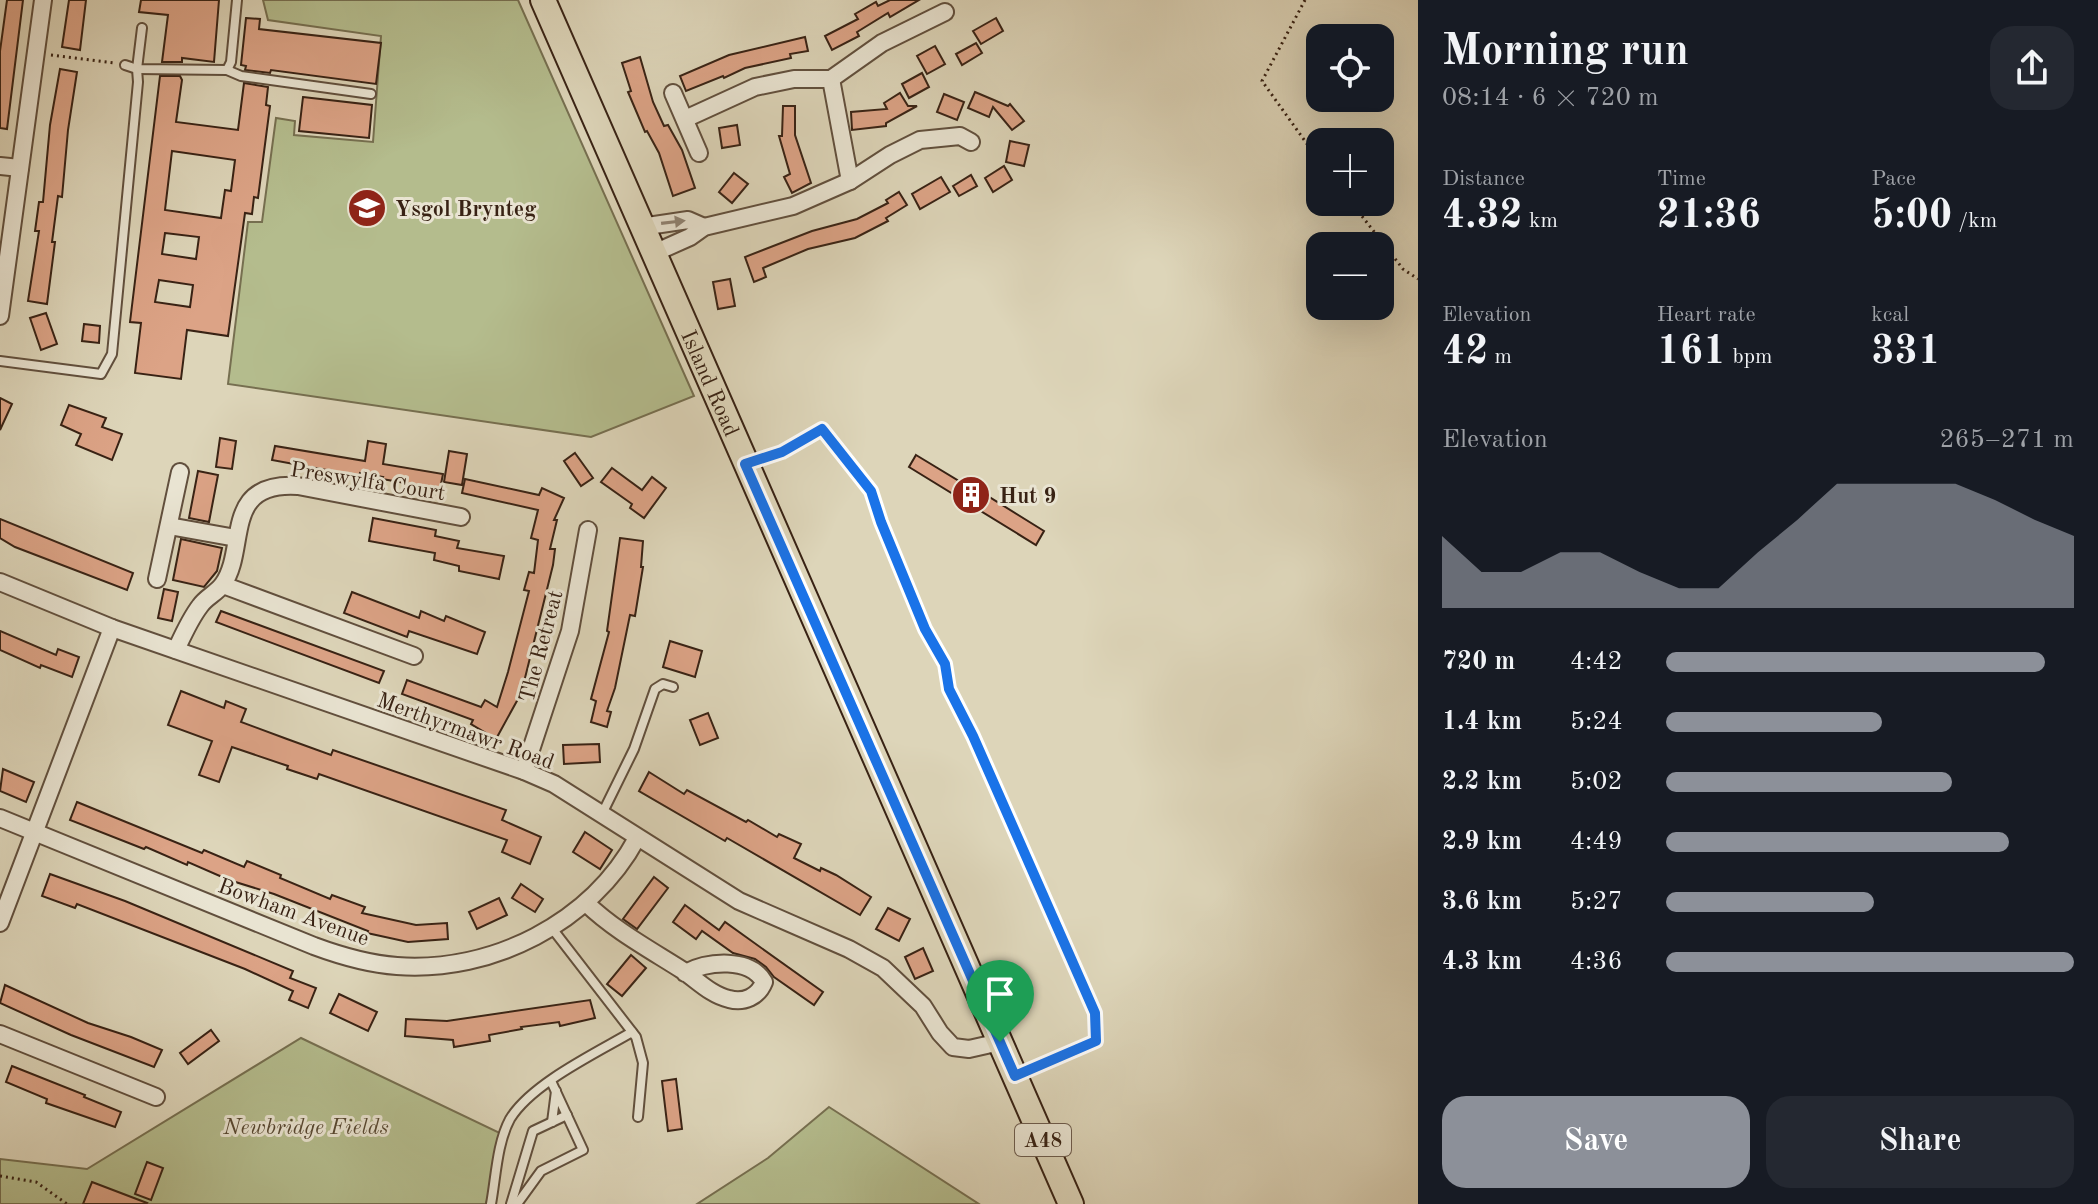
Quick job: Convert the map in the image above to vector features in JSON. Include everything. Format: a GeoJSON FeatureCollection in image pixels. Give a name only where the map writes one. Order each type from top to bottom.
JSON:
{"type":"FeatureCollection","features":[{"type":"Feature","properties":{"kind":"main road","name":"Island Road"},"geometry":{"type":"LineString","coordinates":[[543,0],[1071,1204]]}},
{"type":"Feature","properties":{"kind":"street"},"geometry":{"type":"LineString","coordinates":[[0,316],[43,0]]}},
{"type":"Feature","properties":{"kind":"street"},"geometry":{"type":"LineString","coordinates":[[685,119],[755,87],[794,79],[831,79],[882,43],[945,12]]}},
{"type":"Feature","properties":{"kind":"street"},"geometry":{"type":"LineString","coordinates":[[831,79],[850,181]]}},
{"type":"Feature","properties":{"kind":"street"},"geometry":{"type":"LineString","coordinates":[[673,93],[699,153]]}},
{"type":"Feature","properties":{"kind":"street"},"geometry":{"type":"LineString","coordinates":[[652,254],[690,237],[704,227],[793,206],[850,181],[920,140],[960,136],[971,142]]}},
{"type":"Feature","properties":{"kind":"street"},"geometry":{"type":"LineString","coordinates":[[0,166],[20,168]]}},
{"type":"Feature","properties":{"kind":"street"},"geometry":{"type":"LineString","coordinates":[[641,227],[688,220],[704,227]]}},
{"type":"Feature","properties":{"kind":"street"},"geometry":{"type":"LineString","coordinates":[[157,579],[180,472]]}},
{"type":"Feature","properties":{"kind":"street","name":"Preswylfa Court"},"geometry":{"type":"LineString","coordinates":[[176,650],[201,603],[223,585],[230,570],[240,520],[250,503],[264,492],[280,486],[325,490],[461,517]]}},
{"type":"Feature","properties":{"kind":"street"},"geometry":{"type":"LineString","coordinates":[[169,526],[236,538]]}},
{"type":"Feature","properties":{"kind":"street","name":"The Retreat"},"geometry":{"type":"LineString","coordinates":[[524,771],[570,631],[588,530]]}},
{"type":"Feature","properties":{"kind":"street","name":"Merthyrmawr Road"},"geometry":{"type":"LineString","coordinates":[[0,582],[112,628],[554,784],[739,901],[849,949],[883,968],[923,1006],[953,1047],[969,1049],[1000,1042]]}},
{"type":"Feature","properties":{"kind":"street"},"geometry":{"type":"LineString","coordinates":[[223,585],[414,656]]}},
{"type":"Feature","properties":{"kind":"street"},"geometry":{"type":"LineString","coordinates":[[0,923],[112,628]]}},
{"type":"Feature","properties":{"kind":"street","name":"Bowham Avenue"},"geometry":{"type":"LineString","coordinates":[[0,818],[314,946],[374,964],[418,967],[462,962],[505,950],[551,927],[586,903],[617,870],[637,838]]}},
{"type":"Feature","properties":{"kind":"street"},"geometry":{"type":"LineString","coordinates":[[586,903],[622,932],[685,973]]}},
{"type":"Feature","properties":{"kind":"street"},"geometry":{"type":"LineString","coordinates":[[0,1034],[156,1097]]}},
{"type":"Feature","properties":{"kind":"lane"},"geometry":{"type":"LineString","coordinates":[[227,70],[231,62],[237,0]]}},
{"type":"Feature","properties":{"kind":"lane"},"geometry":{"type":"LineString","coordinates":[[0,361],[101,374],[112,354],[142,28]]}},
{"type":"Feature","properties":{"kind":"lane"},"geometry":{"type":"LineString","coordinates":[[125,65],[137,69],[227,70],[241,76],[371,94]]}},
{"type":"Feature","properties":{"kind":"lane"},"geometry":{"type":"LineString","coordinates":[[602,814],[634,749],[655,689],[663,684],[673,687]]}},
{"type":"Feature","properties":{"kind":"lane"},"geometry":{"type":"LineString","coordinates":[[551,927],[636,1037],[643,1063],[638,1117]]}},
{"type":"Feature","properties":{"kind":"lane"},"geometry":{"type":"LineString","coordinates":[[491,1204],[504,1135],[511,1118],[530,1096],[551,1081],[632,1032]]}},
{"type":"Feature","properties":{"kind":"lane"},"geometry":{"type":"LineString","coordinates":[[514,1204],[541,1171],[583,1150],[551,1081]]}},
{"type":"Feature","properties":{"kind":"lane"},"geometry":{"type":"LineString","coordinates":[[552,1122],[556,1091]]}},
{"type":"Feature","properties":{"kind":"lane"},"geometry":{"type":"LineString","coordinates":[[514,1204],[533,1131],[567,1115]]}},
{"type":"Feature","properties":{"kind":"path"},"geometry":{"type":"LineString","coordinates":[[1305,0],[1262,81],[1306,142]]}},
{"type":"Feature","properties":{"kind":"path"},"geometry":{"type":"LineString","coordinates":[[36,53],[125,65]]}},
{"type":"Feature","properties":{"kind":"path"},"geometry":{"type":"LineString","coordinates":[[1362,216],[1403,269],[1418,279]]}},
{"type":"Feature","properties":{"kind":"path"},"geometry":{"type":"LineString","coordinates":[[745,464],[782,452],[822,429],[871,491],[925,629],[945,664],[949,689],[979,749],[1095,1013],[1096,1041],[1015,1076]]}},
{"type":"Feature","properties":{"kind":"path"},"geometry":{"type":"LineString","coordinates":[[0,1176],[36,1182],[67,1204]]}},
{"type":"Feature","properties":{"kind":"green space","name":"Ysgol Brynteg"},"geometry":{"type":"Polygon","coordinates":[[[263,0],[518,0],[694,396],[591,437],[228,384],[248,222],[262,222],[276,118],[295,121],[294,135],[373,142],[381,36],[268,20],[263,0]]]}},
{"type":"Feature","properties":{"kind":"green space","name":"Newbridge Fields"},"geometry":{"type":"Polygon","coordinates":[[[301,1038],[504,1135],[486,1204],[0,1204],[0,1159],[87,1169],[301,1038]]]}},
{"type":"Feature","properties":{"kind":"green space"},"geometry":{"type":"Polygon","coordinates":[[[829,1107],[979,1204],[697,1204],[768,1158],[829,1107]]]}},
{"type":"Feature","properties":{"kind":"building"},"geometry":{"type":"Polygon","coordinates":[[[7,0],[23,0],[7,129],[0,128],[0,51],[7,0]]]}},
{"type":"Feature","properties":{"kind":"building"},"geometry":{"type":"Polygon","coordinates":[[[69,0],[86,0],[80,50],[62,47],[69,0]]]}},
{"type":"Feature","properties":{"kind":"building"},"geometry":{"type":"Polygon","coordinates":[[[141,0],[219,0],[214,62],[182,58],[182,62],[162,62],[168,15],[139,12],[141,0]]]}},
{"type":"Feature","properties":{"kind":"building"},"geometry":{"type":"Polygon","coordinates":[[[890,0],[919,0],[890,17],[888,13],[857,32],[859,36],[832,50],[825,36],[858,19],[855,14],[876,2],[878,6],[890,0]]]}},
{"type":"Feature","properties":{"kind":"building"},"geometry":{"type":"Polygon","coordinates":[[[246,18],[260,19],[259,29],[381,43],[376,84],[271,70],[270,73],[245,70],[246,66],[241,65],[246,18]]]}},
{"type":"Feature","properties":{"kind":"building"},"geometry":{"type":"Polygon","coordinates":[[[996,18],[1003,31],[981,44],[973,31],[996,18]]]}},
{"type":"Feature","properties":{"kind":"building"},"geometry":{"type":"Polygon","coordinates":[[[805,37],[808,51],[745,68],[686,91],[680,76],[729,55],[805,37]]]}},
{"type":"Feature","properties":{"kind":"building"},"geometry":{"type":"Polygon","coordinates":[[[976,43],[982,53],[962,65],[956,54],[976,43]]]}},
{"type":"Feature","properties":{"kind":"building"},"geometry":{"type":"Polygon","coordinates":[[[935,46],[945,64],[927,74],[917,56],[935,46]]]}},
{"type":"Feature","properties":{"kind":"building"},"geometry":{"type":"Polygon","coordinates":[[[640,57],[653,102],[664,126],[668,125],[682,150],[695,188],[673,196],[659,153],[645,132],[628,92],[631,91],[622,63],[640,57]]]}},
{"type":"Feature","properties":{"kind":"building"},"geometry":{"type":"Polygon","coordinates":[[[60,69],[77,72],[62,197],[58,196],[52,242],[55,242],[47,304],[28,301],[39,231],[35,231],[39,202],[43,202],[50,125],[60,69]]]}},
{"type":"Feature","properties":{"kind":"building"},"geometry":{"type":"Polygon","coordinates":[[[922,73],[929,87],[909,98],[902,84],[922,73]]]}},
{"type":"Feature","properties":{"kind":"building"},"geometry":{"type":"Polygon","coordinates":[[[160,76],[180,76],[182,80],[176,122],[238,130],[244,83],[268,87],[266,105],[270,106],[258,198],[254,197],[252,214],[245,213],[228,336],[187,330],[181,379],[135,373],[141,323],[130,322],[160,76]],[[172,151],[165,210],[221,218],[225,190],[231,191],[235,160],[172,151]],[[165,233],[162,254],[196,259],[199,237],[165,233]],[[159,280],[155,302],[190,307],[193,285],[159,280]]]}},
{"type":"Feature","properties":{"kind":"building"},"geometry":{"type":"Polygon","coordinates":[[[975,92],[1008,106],[1010,104],[1024,121],[1012,130],[993,107],[989,117],[968,108],[975,92]]]}},
{"type":"Feature","properties":{"kind":"building"},"geometry":{"type":"Polygon","coordinates":[[[900,93],[908,106],[917,106],[886,123],[886,126],[852,130],[851,112],[887,109],[884,103],[900,93]]]}},
{"type":"Feature","properties":{"kind":"building"},"geometry":{"type":"Polygon","coordinates":[[[944,94],[964,102],[957,120],[937,112],[944,94]]]}},
{"type":"Feature","properties":{"kind":"building"},"geometry":{"type":"Polygon","coordinates":[[[303,97],[372,105],[369,138],[299,131],[303,97]]]}},
{"type":"Feature","properties":{"kind":"building"},"geometry":{"type":"Polygon","coordinates":[[[783,106],[795,106],[795,135],[811,183],[792,193],[784,177],[790,174],[779,136],[782,136],[783,106]]]}},
{"type":"Feature","properties":{"kind":"building"},"geometry":{"type":"Polygon","coordinates":[[[737,125],[740,145],[722,148],[719,128],[737,125]]]}},
{"type":"Feature","properties":{"kind":"building"},"geometry":{"type":"Polygon","coordinates":[[[1010,141],[1029,145],[1024,166],[1006,162],[1010,141]]]}},
{"type":"Feature","properties":{"kind":"building"},"geometry":{"type":"Polygon","coordinates":[[[1004,166],[1012,180],[993,192],[985,178],[1004,166]]]}},
{"type":"Feature","properties":{"kind":"building"},"geometry":{"type":"Polygon","coordinates":[[[734,173],[748,184],[732,203],[719,192],[734,173]]]}},
{"type":"Feature","properties":{"kind":"building"},"geometry":{"type":"Polygon","coordinates":[[[971,175],[977,186],[959,196],[953,186],[971,175]]]}},
{"type":"Feature","properties":{"kind":"building"},"geometry":{"type":"Polygon","coordinates":[[[941,177],[950,192],[920,209],[912,194],[941,177]]]}},
{"type":"Feature","properties":{"kind":"building"},"geometry":{"type":"Polygon","coordinates":[[[899,192],[907,205],[886,218],[888,221],[855,238],[808,249],[763,268],[766,277],[754,282],[745,257],[812,231],[857,219],[888,203],[886,200],[899,192]]]}},
{"type":"Feature","properties":{"kind":"building"},"geometry":{"type":"Polygon","coordinates":[[[730,279],[735,306],[718,309],[713,282],[730,279]]]}},
{"type":"Feature","properties":{"kind":"building"},"geometry":{"type":"Polygon","coordinates":[[[46,313],[57,344],[41,350],[30,318],[46,313]]]}},
{"type":"Feature","properties":{"kind":"building"},"geometry":{"type":"Polygon","coordinates":[[[84,324],[100,326],[99,343],[82,341],[84,324]]]}},
{"type":"Feature","properties":{"kind":"building"},"geometry":{"type":"Polygon","coordinates":[[[0,398],[12,404],[0,430],[0,398]]]}},
{"type":"Feature","properties":{"kind":"building"},"geometry":{"type":"Polygon","coordinates":[[[69,405],[106,418],[102,427],[122,434],[112,460],[76,445],[81,434],[61,425],[69,405]]]}},
{"type":"Feature","properties":{"kind":"building"},"geometry":{"type":"Polygon","coordinates":[[[220,438],[236,441],[232,469],[216,467],[220,438]]]}},
{"type":"Feature","properties":{"kind":"building"},"geometry":{"type":"Polygon","coordinates":[[[368,441],[386,444],[383,464],[443,474],[440,489],[272,460],[275,446],[365,461],[368,441]]]}},
{"type":"Feature","properties":{"kind":"building"},"geometry":{"type":"Polygon","coordinates":[[[449,451],[467,454],[462,485],[444,482],[449,451]]]}},
{"type":"Feature","properties":{"kind":"building"},"geometry":{"type":"Polygon","coordinates":[[[575,453],[593,478],[581,486],[564,461],[575,453]]]}},
{"type":"Feature","properties":{"kind":"building","name":"Hut 9"},"geometry":{"type":"Polygon","coordinates":[[[916,455],[1044,531],[1036,545],[909,467],[916,455]]]}},
{"type":"Feature","properties":{"kind":"building"},"geometry":{"type":"Polygon","coordinates":[[[612,468],[642,490],[652,477],[666,488],[644,518],[630,508],[632,504],[601,482],[612,468]]]}},
{"type":"Feature","properties":{"kind":"building"},"geometry":{"type":"Polygon","coordinates":[[[198,471],[218,475],[209,522],[189,518],[198,471]]]}},
{"type":"Feature","properties":{"kind":"building"},"geometry":{"type":"Polygon","coordinates":[[[465,479],[539,495],[542,488],[564,498],[554,520],[557,520],[550,549],[555,549],[553,565],[523,686],[496,739],[471,724],[473,720],[402,694],[407,680],[481,707],[485,700],[497,707],[508,672],[529,591],[524,590],[529,572],[534,573],[538,540],[531,538],[538,510],[462,493],[465,479]]]}},
{"type":"Feature","properties":{"kind":"building"},"geometry":{"type":"Polygon","coordinates":[[[373,518],[436,530],[435,536],[459,541],[457,548],[504,556],[499,579],[459,571],[459,566],[434,560],[435,553],[369,541],[373,518]]]}},
{"type":"Feature","properties":{"kind":"building"},"geometry":{"type":"Polygon","coordinates":[[[0,519],[133,573],[127,590],[15,547],[0,538],[0,519]]]}},
{"type":"Feature","properties":{"kind":"building"},"geometry":{"type":"Polygon","coordinates":[[[620,538],[643,541],[643,567],[635,616],[630,615],[615,688],[607,711],[611,712],[607,727],[591,722],[596,701],[591,699],[609,632],[620,538]]]}},
{"type":"Feature","properties":{"kind":"building"},"geometry":{"type":"Polygon","coordinates":[[[181,539],[222,548],[217,571],[204,587],[173,580],[181,539]]]}},
{"type":"Feature","properties":{"kind":"building"},"geometry":{"type":"Polygon","coordinates":[[[164,589],[178,592],[172,621],[158,618],[164,589]]]}},
{"type":"Feature","properties":{"kind":"building"},"geometry":{"type":"Polygon","coordinates":[[[352,592],[419,618],[421,611],[444,621],[446,616],[485,632],[477,654],[409,631],[407,637],[344,613],[352,592]]]}},
{"type":"Feature","properties":{"kind":"building"},"geometry":{"type":"Polygon","coordinates":[[[221,611],[384,671],[379,683],[216,622],[221,611]]]}},
{"type":"Feature","properties":{"kind":"building"},"geometry":{"type":"Polygon","coordinates":[[[0,631],[56,655],[58,649],[79,657],[72,677],[41,665],[40,668],[0,650],[0,631]]]}},
{"type":"Feature","properties":{"kind":"building"},"geometry":{"type":"Polygon","coordinates":[[[670,641],[702,651],[695,677],[663,667],[670,641]]]}},
{"type":"Feature","properties":{"kind":"building"},"geometry":{"type":"Polygon","coordinates":[[[181,691],[224,708],[226,701],[246,709],[241,722],[287,739],[331,755],[333,750],[506,810],[502,820],[541,837],[530,864],[502,852],[507,840],[319,774],[317,779],[287,769],[288,766],[232,747],[219,782],[199,775],[212,741],[168,725],[181,691]]]}},
{"type":"Feature","properties":{"kind":"building"},"geometry":{"type":"Polygon","coordinates":[[[708,713],[718,738],[700,745],[690,720],[708,713]]]}},
{"type":"Feature","properties":{"kind":"building"},"geometry":{"type":"Polygon","coordinates":[[[599,744],[600,762],[564,764],[563,745],[599,744]]]}},
{"type":"Feature","properties":{"kind":"building"},"geometry":{"type":"Polygon","coordinates":[[[3,769],[34,782],[26,802],[0,791],[3,769]]]}},
{"type":"Feature","properties":{"kind":"building"},"geometry":{"type":"Polygon","coordinates":[[[649,772],[684,794],[687,790],[777,837],[779,834],[801,844],[794,858],[836,875],[871,897],[860,915],[639,791],[649,772]]]}},
{"type":"Feature","properties":{"kind":"building"},"geometry":{"type":"Polygon","coordinates":[[[77,802],[202,853],[204,850],[244,867],[247,861],[330,899],[332,895],[365,907],[362,913],[416,925],[447,923],[448,939],[408,942],[367,933],[274,894],[229,880],[188,862],[187,865],[70,820],[77,802]]]}},
{"type":"Feature","properties":{"kind":"building"},"geometry":{"type":"Polygon","coordinates":[[[585,832],[612,850],[600,869],[573,852],[585,832]]]}},
{"type":"Feature","properties":{"kind":"building"},"geometry":{"type":"Polygon","coordinates":[[[50,874],[125,901],[293,971],[290,978],[316,988],[308,1008],[289,1000],[293,991],[245,969],[77,904],[75,908],[42,896],[50,874]]]}},
{"type":"Feature","properties":{"kind":"building"},"geometry":{"type":"Polygon","coordinates":[[[654,877],[668,888],[637,929],[623,919],[654,877]]]}},
{"type":"Feature","properties":{"kind":"building"},"geometry":{"type":"Polygon","coordinates":[[[521,884],[543,899],[535,912],[512,898],[521,884]]]}},
{"type":"Feature","properties":{"kind":"building"},"geometry":{"type":"Polygon","coordinates":[[[499,898],[507,915],[477,929],[469,912],[499,898]]]}},
{"type":"Feature","properties":{"kind":"building"},"geometry":{"type":"Polygon","coordinates":[[[685,905],[719,930],[725,922],[823,992],[814,1005],[774,977],[755,959],[733,953],[702,931],[696,939],[673,922],[685,905]]]}},
{"type":"Feature","properties":{"kind":"building"},"geometry":{"type":"Polygon","coordinates":[[[888,908],[910,919],[899,941],[876,929],[888,908]]]}},
{"type":"Feature","properties":{"kind":"building"},"geometry":{"type":"Polygon","coordinates":[[[923,948],[933,971],[915,979],[905,957],[923,948]]]}},
{"type":"Feature","properties":{"kind":"building"},"geometry":{"type":"Polygon","coordinates":[[[631,955],[646,968],[622,996],[607,984],[631,955]]]}},
{"type":"Feature","properties":{"kind":"building"},"geometry":{"type":"Polygon","coordinates":[[[5,985],[88,1023],[162,1050],[154,1067],[0,1003],[5,985]]]}},
{"type":"Feature","properties":{"kind":"building"},"geometry":{"type":"Polygon","coordinates":[[[339,994],[377,1012],[368,1031],[330,1013],[339,994]]]}},
{"type":"Feature","properties":{"kind":"building"},"geometry":{"type":"Polygon","coordinates":[[[590,1000],[595,1018],[560,1026],[559,1022],[521,1027],[489,1035],[490,1041],[454,1047],[453,1040],[405,1036],[406,1019],[447,1021],[590,1000]]]}},
{"type":"Feature","properties":{"kind":"building"},"geometry":{"type":"Polygon","coordinates":[[[211,1030],[219,1041],[188,1064],[180,1053],[211,1030]]]}},
{"type":"Feature","properties":{"kind":"building"},"geometry":{"type":"Polygon","coordinates":[[[12,1066],[121,1112],[115,1127],[46,1103],[47,1099],[6,1082],[12,1066]]]}},
{"type":"Feature","properties":{"kind":"building"},"geometry":{"type":"Polygon","coordinates":[[[676,1079],[682,1129],[668,1131],[662,1081],[676,1079]]]}},
{"type":"Feature","properties":{"kind":"building"},"geometry":{"type":"Polygon","coordinates":[[[147,1162],[163,1168],[151,1200],[135,1194],[147,1162]]]}},
{"type":"Feature","properties":{"kind":"building"},"geometry":{"type":"Polygon","coordinates":[[[92,1182],[147,1203],[83,1204],[92,1182]]]}},
{"type":"Feature","properties":{"kind":"place","name":"Ysgol Brynteg"},"geometry":{"type":"Point","coordinates":[367,208]}},
{"type":"Feature","properties":{"kind":"place","name":"Hut 9"},"geometry":{"type":"Point","coordinates":[971,495]}},
{"type":"Feature","properties":{"kind":"route"},"geometry":{"type":"LineString","coordinates":[[822,429],[871,491],[925,629],[945,664],[949,689],[1004,804],[1095,1013],[1096,1041],[1015,1076],[1000,1042],[745,464],[782,452],[822,429]]}}]}
